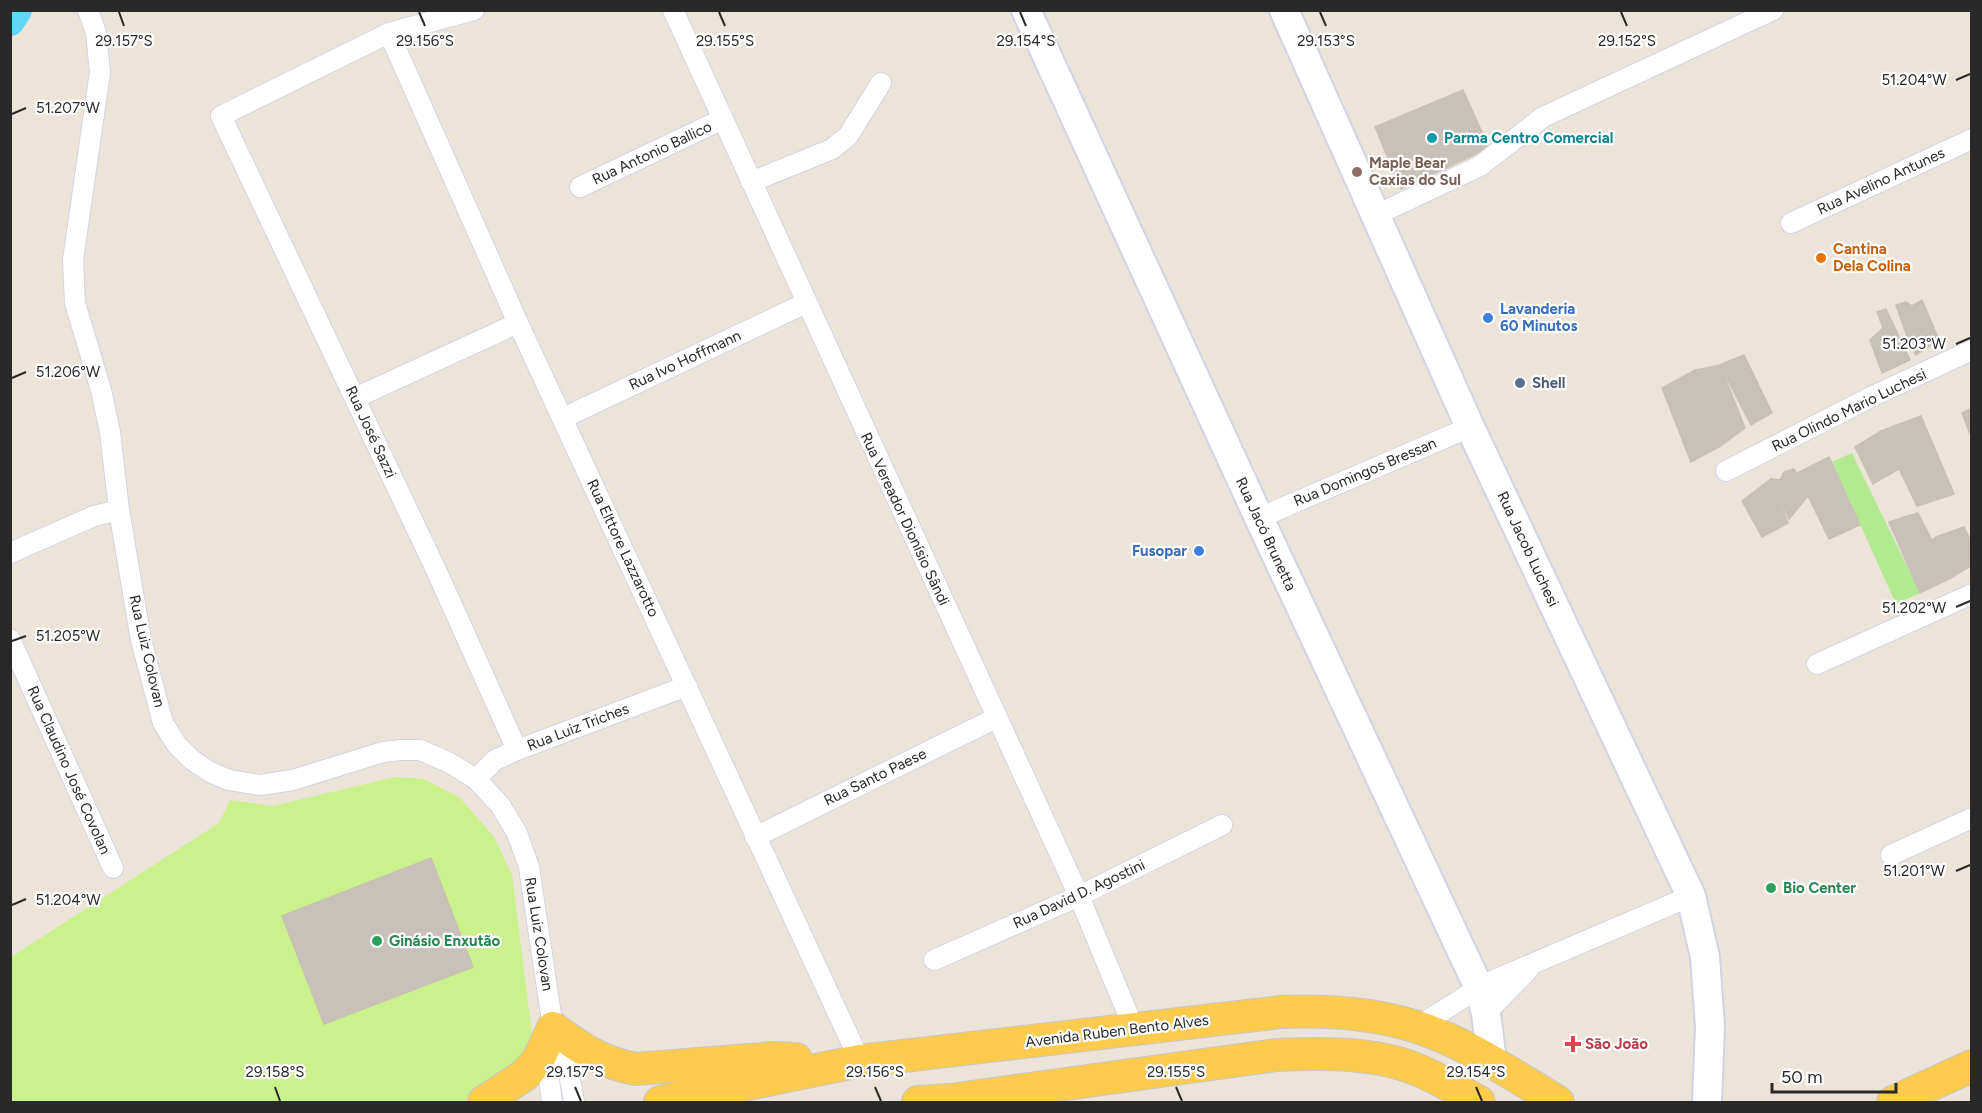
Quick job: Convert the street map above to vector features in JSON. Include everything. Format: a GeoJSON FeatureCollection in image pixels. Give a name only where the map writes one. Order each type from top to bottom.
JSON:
{"type":"FeatureCollection","features":[{"type":"Feature","properties":{"kind":"main road","name":"Avenida Ruben Bento Alves"},"geometry":{"type":"LineString","coordinates":[[660,1102],[860,1061],[1281,1012],[1310,1011],[1350,1014],[1417,1027],[1492,1062],[1558,1102]]}},
{"type":"Feature","properties":{"kind":"main road"},"geometry":{"type":"LineString","coordinates":[[484,1102],[526,1074],[538,1060],[553,1028],[582,1049],[600,1058],[617,1066],[636,1069],[773,1058],[791,1058],[829,1066]]}},
{"type":"Feature","properties":{"kind":"main road"},"geometry":{"type":"LineString","coordinates":[[918,1102],[945,1101],[1276,1055],[1318,1053],[1349,1055],[1411,1067],[1445,1082],[1479,1102]]}},
{"type":"Feature","properties":{"kind":"main road"},"geometry":{"type":"LineString","coordinates":[[1492,1062],[1493,1102]]}},
{"type":"Feature","properties":{"kind":"main road"},"geometry":{"type":"LineString","coordinates":[[1893,1102],[1971,1066]]}},
{"type":"Feature","properties":{"kind":"street","name":"Rua Luiz Colovan"},"geometry":{"type":"LineString","coordinates":[[88,10],[96,33],[100,72],[73,260],[75,303],[110,432],[119,510],[141,640],[164,723],[177,745],[192,760],[210,772],[229,780],[260,785],[293,780],[383,752],[420,750],[448,762],[476,779],[500,805],[517,833],[529,867],[553,1028],[549,1057],[552,1102]]}},
{"type":"Feature","properties":{"kind":"street"},"geometry":{"type":"LineString","coordinates":[[389,33],[474,10]]}},
{"type":"Feature","properties":{"kind":"street","name":"Rua Vereador Dionísio Sândi"},"geometry":{"type":"LineString","coordinates":[[673,10],[1078,896],[1134,1029]]}},
{"type":"Feature","properties":{"kind":"street","name":"Rua Jacob Luchesi"},"geometry":{"type":"LineString","coordinates":[[1284,10],[1470,427],[1691,896],[1705,957],[1710,1027],[1707,1102]]}},
{"type":"Feature","properties":{"kind":"street"},"geometry":{"type":"LineString","coordinates":[[1376,215],[1480,166],[1543,117],[1773,10]]}},
{"type":"Feature","properties":{"kind":"street","name":"Rua Jacó Brunetta"},"geometry":{"type":"LineString","coordinates":[[1028,11],[1482,1000],[1492,1062]]}},
{"type":"Feature","properties":{"kind":"street","name":"Rua José Sazzi"},"geometry":{"type":"LineString","coordinates":[[389,33],[221,116],[437,572],[517,750]]}},
{"type":"Feature","properties":{"kind":"street","name":"Rua Elttore Lazzarotto"},"geometry":{"type":"LineString","coordinates":[[389,33],[518,322],[860,1061]]}},
{"type":"Feature","properties":{"kind":"street"},"geometry":{"type":"LineString","coordinates":[[751,182],[832,149],[848,136],[880,83]]}},
{"type":"Feature","properties":{"kind":"street","name":"Rua Antonio Ballico"},"geometry":{"type":"LineString","coordinates":[[580,187],[723,119]]}},
{"type":"Feature","properties":{"kind":"street","name":"Rua Avelino Antunes"},"geometry":{"type":"LineString","coordinates":[[1791,223],[1971,139]]}},
{"type":"Feature","properties":{"kind":"street","name":"Rua Ivo Hoffmann"},"geometry":{"type":"LineString","coordinates":[[563,418],[806,303]]}},
{"type":"Feature","properties":{"kind":"street"},"geometry":{"type":"LineString","coordinates":[[355,398],[518,322]]}},
{"type":"Feature","properties":{"kind":"street","name":"Rua Olindo Mario Luchesi"},"geometry":{"type":"LineString","coordinates":[[1726,471],[1873,396],[1971,350]]}},
{"type":"Feature","properties":{"kind":"street","name":"Rua Domingos Bressan"},"geometry":{"type":"LineString","coordinates":[[1259,518],[1470,427]]}},
{"type":"Feature","properties":{"kind":"street"},"geometry":{"type":"LineString","coordinates":[[10,553],[94,516],[119,510]]}},
{"type":"Feature","properties":{"kind":"street"},"geometry":{"type":"LineString","coordinates":[[1817,664],[1971,594]]}},
{"type":"Feature","properties":{"kind":"street","name":"Rua Claudino José Covolan"},"geometry":{"type":"LineString","coordinates":[[10,639],[113,868]]}},
{"type":"Feature","properties":{"kind":"street","name":"Rua Luiz Triches"},"geometry":{"type":"LineString","coordinates":[[476,779],[495,760],[517,750],[687,686]]}},
{"type":"Feature","properties":{"kind":"street","name":"Rua Santo Paese"},"geometry":{"type":"LineString","coordinates":[[755,837],[996,718]]}},
{"type":"Feature","properties":{"kind":"street"},"geometry":{"type":"LineString","coordinates":[[1891,855],[1971,818]]}},
{"type":"Feature","properties":{"kind":"street","name":"Rua David D. Agostini"},"geometry":{"type":"LineString","coordinates":[[934,960],[1078,896],[1222,825]]}},
{"type":"Feature","properties":{"kind":"street"},"geometry":{"type":"LineString","coordinates":[[1417,1027],[1482,1000],[1536,962],[1691,896]]}},
{"type":"Feature","properties":{"kind":"street","name":"Rua Luiz Colovan"},"geometry":{"type":"LineString","coordinates":[[553,1028],[564,1050],[570,1071],[574,1102]]}},
{"type":"Feature","properties":{"kind":"green space"},"geometry":{"type":"Polygon","coordinates":[[[1852,453],[1920,593],[1896,604],[1832,462],[1852,453]]]}},
{"type":"Feature","properties":{"kind":"green space"},"geometry":{"type":"Polygon","coordinates":[[[395,777],[424,779],[460,798],[494,837],[512,875],[533,1042],[524,1066],[475,1102],[11,1102],[11,957],[219,823],[230,800],[273,806],[395,777]]]}},
{"type":"Feature","properties":{"kind":"building","name":"Parma Centro Comercial"},"geometry":{"type":"Polygon","coordinates":[[[1463,90],[1489,148],[1401,189],[1375,127],[1463,90]]]}},
{"type":"Feature","properties":{"kind":"building"},"geometry":{"type":"Polygon","coordinates":[[[1922,300],[1939,340],[1916,355],[1911,348],[1896,305],[1906,302],[1912,306],[1922,300]]]}},
{"type":"Feature","properties":{"kind":"building"},"geometry":{"type":"Polygon","coordinates":[[[1886,309],[1910,360],[1882,373],[1870,340],[1883,328],[1877,312],[1886,309]]]}},
{"type":"Feature","properties":{"kind":"building"},"geometry":{"type":"Polygon","coordinates":[[[1744,355],[1772,413],[1751,425],[1720,365],[1744,355]]]}},
{"type":"Feature","properties":{"kind":"building"},"geometry":{"type":"Polygon","coordinates":[[[1720,365],[1745,428],[1719,447],[1695,370],[1720,365]]]}},
{"type":"Feature","properties":{"kind":"building"},"geometry":{"type":"Polygon","coordinates":[[[1695,370],[1719,447],[1691,462],[1662,388],[1695,370]]]}},
{"type":"Feature","properties":{"kind":"building"},"geometry":{"type":"Polygon","coordinates":[[[1972,408],[1972,439],[1962,413],[1972,408]]]}},
{"type":"Feature","properties":{"kind":"building"},"geometry":{"type":"Polygon","coordinates":[[[1921,416],[1954,494],[1917,506],[1881,431],[1921,416]]]}},
{"type":"Feature","properties":{"kind":"building"},"geometry":{"type":"Polygon","coordinates":[[[1881,431],[1899,469],[1873,484],[1855,447],[1881,431]]]}},
{"type":"Feature","properties":{"kind":"building"},"geometry":{"type":"Polygon","coordinates":[[[1829,457],[1860,525],[1829,539],[1797,473],[1829,457]]]}},
{"type":"Feature","properties":{"kind":"building"},"geometry":{"type":"Polygon","coordinates":[[[1794,469],[1808,496],[1789,519],[1771,479],[1780,480],[1784,472],[1794,469]]]}},
{"type":"Feature","properties":{"kind":"building"},"geometry":{"type":"Polygon","coordinates":[[[1771,479],[1788,523],[1762,537],[1742,501],[1771,479]]]}},
{"type":"Feature","properties":{"kind":"building"},"geometry":{"type":"Polygon","coordinates":[[[1918,513],[1951,578],[1920,593],[1889,522],[1918,513]]]}},
{"type":"Feature","properties":{"kind":"building"},"geometry":{"type":"Polygon","coordinates":[[[1964,527],[1972,544],[1972,565],[1951,578],[1932,540],[1964,527]]]}},
{"type":"Feature","properties":{"kind":"building","name":"Ginásio Enxutão"},"geometry":{"type":"Polygon","coordinates":[[[431,858],[473,967],[324,1024],[282,916],[431,858]]]}},
{"type":"Feature","properties":{"kind":"waterway"},"geometry":{"type":"LineString","coordinates":[[10,21],[17,10]]}},
{"type":"Feature","properties":{"kind":"place","name":"Parma Centro Comercial"},"geometry":{"type":"Point","coordinates":[1432,138]}},
{"type":"Feature","properties":{"kind":"place","name":"Maple Bear Caxias do Sul"},"geometry":{"type":"Point","coordinates":[1357,172]}},
{"type":"Feature","properties":{"kind":"place","name":"Cantina Dela Colina"},"geometry":{"type":"Point","coordinates":[1821,258]}},
{"type":"Feature","properties":{"kind":"place","name":"Lavanderia 60 Minutos"},"geometry":{"type":"Point","coordinates":[1488,318]}},
{"type":"Feature","properties":{"kind":"place","name":"Shell"},"geometry":{"type":"Point","coordinates":[1520,383]}},
{"type":"Feature","properties":{"kind":"place","name":"Fusopar"},"geometry":{"type":"Point","coordinates":[1199,551]}},
{"type":"Feature","properties":{"kind":"place","name":"Bio Center"},"geometry":{"type":"Point","coordinates":[1771,888]}},
{"type":"Feature","properties":{"kind":"place","name":"Ginásio Enxutão"},"geometry":{"type":"Point","coordinates":[377,941]}},
{"type":"Feature","properties":{"kind":"place","name":"São João"},"geometry":{"type":"Point","coordinates":[1573,1044]}}]}
